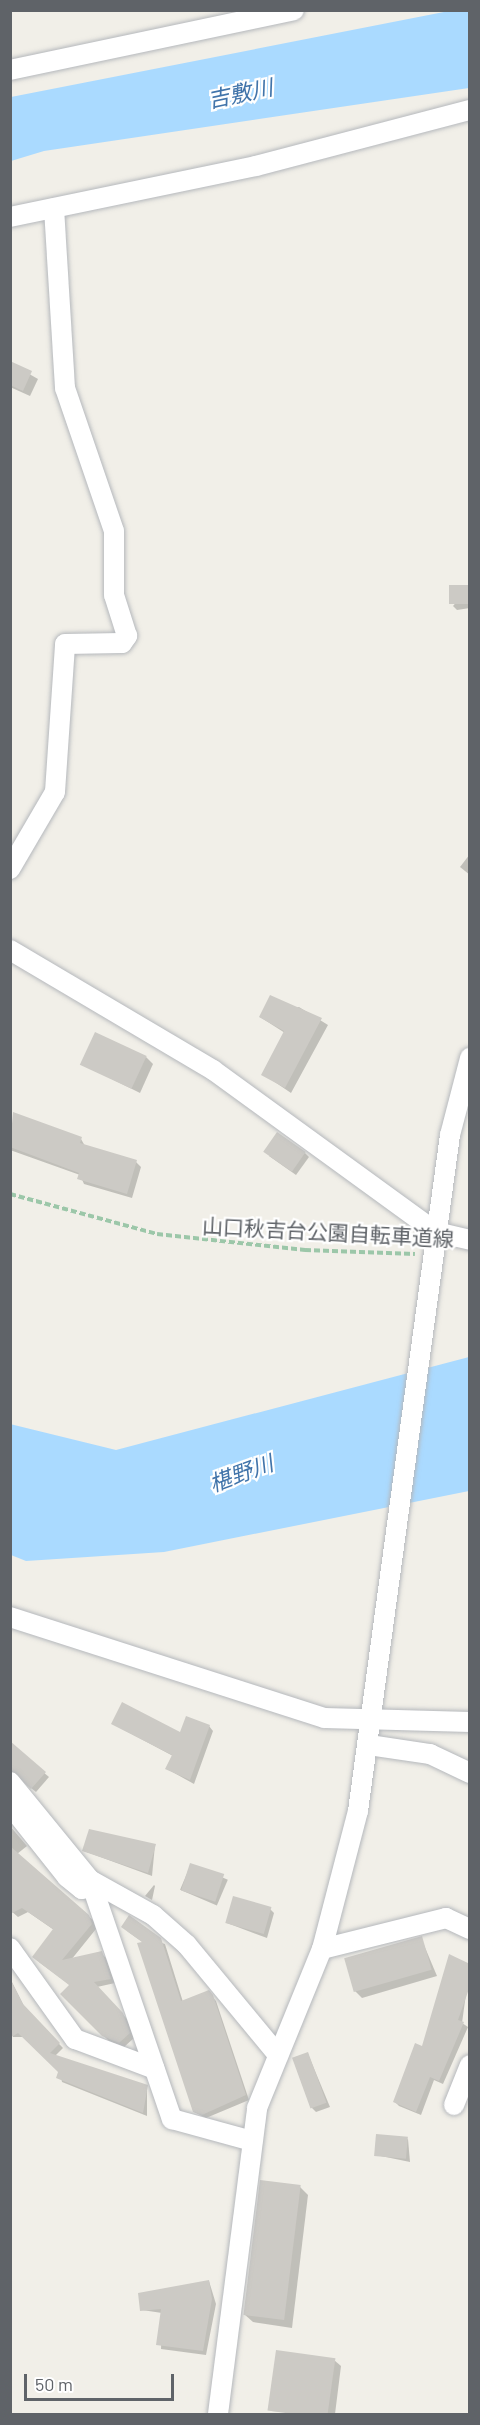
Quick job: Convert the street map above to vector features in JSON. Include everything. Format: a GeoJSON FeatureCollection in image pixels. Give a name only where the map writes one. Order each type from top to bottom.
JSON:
{"type":"FeatureCollection","features":[{"type":"Feature","properties":{"kind":"street"},"geometry":{"type":"LineString","coordinates":[[10,70],[294,10]]}},
{"type":"Feature","properties":{"kind":"street"},"geometry":{"type":"LineString","coordinates":[[10,217],[256,165],[470,110]]}},
{"type":"Feature","properties":{"kind":"street"},"geometry":{"type":"LineString","coordinates":[[10,869],[55,792],[65,644],[122,643],[127,636],[114,595],[114,531],[65,388],[54,208]]}},
{"type":"Feature","properties":{"kind":"street"},"geometry":{"type":"LineString","coordinates":[[10,950],[213,1070],[436,1232],[470,1240]]}},
{"type":"Feature","properties":{"kind":"street"},"geometry":{"type":"LineString","coordinates":[[218,2415],[257,2108],[322,1949],[345,1874],[369,1745],[436,1232],[457,1094],[470,1058]]}},
{"type":"Feature","properties":{"kind":"street"},"geometry":{"type":"LineString","coordinates":[[10,1617],[324,1718],[470,1722]]}},
{"type":"Feature","properties":{"kind":"street"},"geometry":{"type":"LineString","coordinates":[[369,1745],[430,1754],[470,1773]]}},
{"type":"Feature","properties":{"kind":"street"},"geometry":{"type":"LineString","coordinates":[[10,1782],[90,1880],[172,2119],[252,2141]]}},
{"type":"Feature","properties":{"kind":"street"},"geometry":{"type":"LineString","coordinates":[[10,1805],[67,1876],[82,1889],[90,1880]]}},
{"type":"Feature","properties":{"kind":"street"},"geometry":{"type":"LineString","coordinates":[[90,1880],[153,1915],[187,1945],[278,2055]]}},
{"type":"Feature","properties":{"kind":"street"},"geometry":{"type":"LineString","coordinates":[[322,1949],[446,1918],[470,1929]]}},
{"type":"Feature","properties":{"kind":"street"},"geometry":{"type":"LineString","coordinates":[[10,1948],[75,2039],[156,2069]]}},
{"type":"Feature","properties":{"kind":"street"},"geometry":{"type":"LineString","coordinates":[[454,2105],[470,2066]]}},
{"type":"Feature","properties":{"kind":"path","name":"山口秋吉台公園自転車道線"},"geometry":{"type":"LineString","coordinates":[[10,1194],[157,1234],[305,1250],[433,1254]]}},
{"type":"Feature","properties":{"kind":"water","name":"吉敷川"},"geometry":{"type":"Polygon","coordinates":[[[449,11],[469,11],[469,88],[44,151],[11,161],[11,97],[449,11]]]}},
{"type":"Feature","properties":{"kind":"water","name":"椹野川"},"geometry":{"type":"Polygon","coordinates":[[[469,1357],[469,1491],[164,1552],[26,1561],[11,1555],[10,1424],[116,1450],[469,1357]]]}},
{"type":"Feature","properties":{"kind":"building"},"geometry":{"type":"Polygon","coordinates":[[[10,361],[32,371],[23,391],[10,385],[10,361]]]}},
{"type":"Feature","properties":{"kind":"building"},"geometry":{"type":"Polygon","coordinates":[[[449,585],[470,585],[470,604],[449,604],[449,585]]]}},
{"type":"Feature","properties":{"kind":"building"},"geometry":{"type":"Polygon","coordinates":[[[270,995],[322,1018],[285,1088],[261,1075],[284,1031],[259,1017],[270,995]]]}},
{"type":"Feature","properties":{"kind":"building"},"geometry":{"type":"Polygon","coordinates":[[[95,1032],[147,1056],[131,1089],[80,1065],[95,1032]]]}},
{"type":"Feature","properties":{"kind":"building"},"geometry":{"type":"Polygon","coordinates":[[[13,1112],[82,1137],[80,1143],[137,1160],[127,1194],[77,1179],[79,1173],[10,1147],[13,1112]]]}},
{"type":"Feature","properties":{"kind":"building"},"geometry":{"type":"Polygon","coordinates":[[[277,1132],[306,1152],[292,1172],[263,1152],[277,1132]]]}},
{"type":"Feature","properties":{"kind":"building"},"geometry":{"type":"Polygon","coordinates":[[[122,1702],[180,1732],[186,1716],[210,1725],[190,1780],[165,1769],[172,1755],[111,1724],[122,1702]]]}},
{"type":"Feature","properties":{"kind":"building"},"geometry":{"type":"Polygon","coordinates":[[[10,1741],[46,1772],[31,1789],[10,1770],[10,1741]]]}},
{"type":"Feature","properties":{"kind":"building"},"geometry":{"type":"Polygon","coordinates":[[[89,1829],[156,1844],[148,1873],[82,1851],[89,1829]]]}},
{"type":"Feature","properties":{"kind":"building"},"geometry":{"type":"Polygon","coordinates":[[[10,1846],[89,1915],[92,1924],[62,1960],[102,1951],[111,1979],[94,1982],[123,2013],[130,2033],[119,2043],[102,2036],[60,1994],[69,1985],[32,1957],[53,1929],[22,1908],[10,1914],[10,1846]]]}},
{"type":"Feature","properties":{"kind":"building"},"geometry":{"type":"Polygon","coordinates":[[[190,1863],[224,1874],[215,1902],[181,1891],[190,1863]]]}},
{"type":"Feature","properties":{"kind":"building"},"geometry":{"type":"Polygon","coordinates":[[[233,1896],[271,1907],[264,1934],[225,1923],[233,1896]]]}},
{"type":"Feature","properties":{"kind":"building"},"geometry":{"type":"Polygon","coordinates":[[[129,1915],[161,1938],[181,2001],[209,1990],[213,1995],[246,2095],[202,2115],[193,2112],[137,1943],[142,1942],[121,1927],[129,1915]]]}},
{"type":"Feature","properties":{"kind":"building"},"geometry":{"type":"Polygon","coordinates":[[[422,1936],[432,1970],[354,1992],[344,1958],[422,1936]]]}},
{"type":"Feature","properties":{"kind":"building"},"geometry":{"type":"Polygon","coordinates":[[[449,1954],[470,1964],[470,1986],[458,2020],[464,2022],[439,2081],[430,2077],[416,2112],[393,2102],[415,2043],[422,2046],[449,1954]]]}},
{"type":"Feature","properties":{"kind":"building"},"geometry":{"type":"Polygon","coordinates":[[[10,1979],[23,2004],[60,2043],[50,2053],[148,2085],[143,2113],[56,2078],[58,2072],[18,2033],[10,2038],[10,1979]]]}},
{"type":"Feature","properties":{"kind":"building"},"geometry":{"type":"Polygon","coordinates":[[[308,2052],[326,2103],[310,2109],[292,2058],[308,2052]]]}},
{"type":"Feature","properties":{"kind":"building"},"geometry":{"type":"Polygon","coordinates":[[[376,2134],[408,2137],[406,2159],[374,2156],[376,2134]]]}},
{"type":"Feature","properties":{"kind":"building"},"geometry":{"type":"Polygon","coordinates":[[[260,2180],[301,2185],[284,2320],[243,2315],[260,2180]]]}},
{"type":"Feature","properties":{"kind":"building"},"geometry":{"type":"Polygon","coordinates":[[[209,2280],[212,2299],[203,2351],[156,2345],[161,2309],[140,2311],[138,2293],[209,2280]]]}},
{"type":"Feature","properties":{"kind":"building"},"geometry":{"type":"Polygon","coordinates":[[[276,2350],[335,2358],[328,2414],[293,2414],[268,2410],[276,2350]]]}}]}
